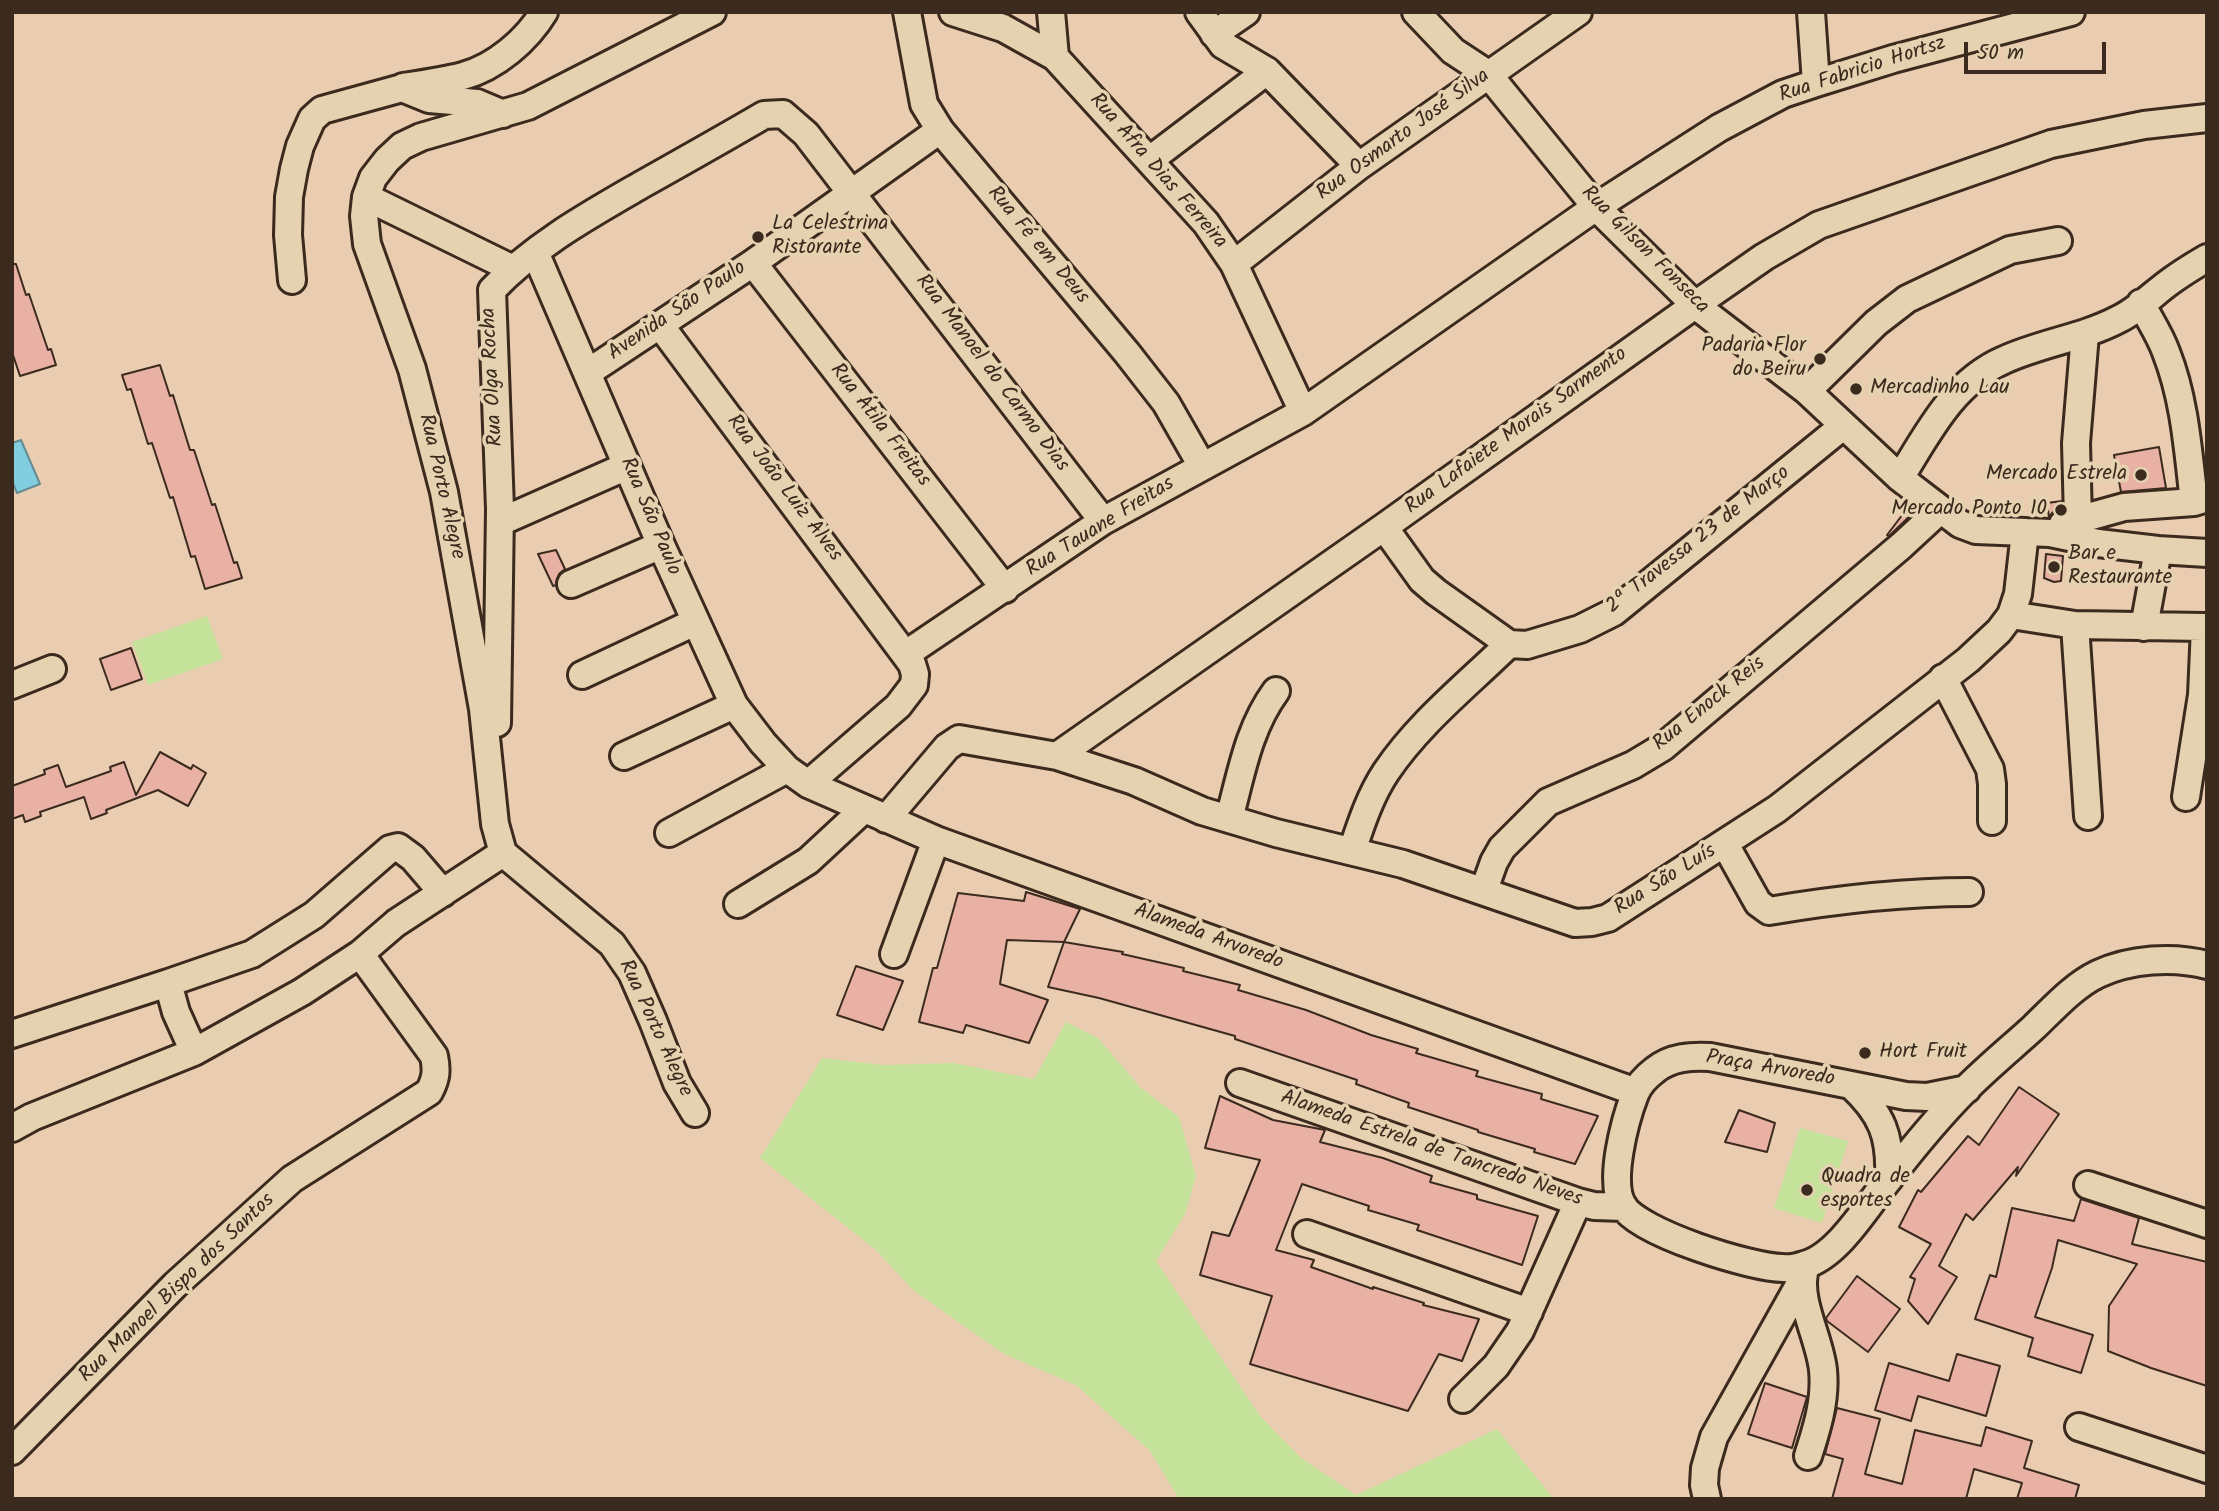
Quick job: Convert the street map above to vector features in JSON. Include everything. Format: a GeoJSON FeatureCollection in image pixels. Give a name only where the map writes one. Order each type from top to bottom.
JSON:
{"type":"FeatureCollection","features":[{"type":"Feature","properties":{"kind":"street"},"geometry":{"type":"LineString","coordinates":[[292,280],[288,235],[289,197],[300,146],[312,119],[322,110],[336,104],[466,76],[501,58],[530,33],[544,12]]}},
{"type":"Feature","properties":{"kind":"street","name":"Rua Porto Alegre"},"geometry":{"type":"LineString","coordinates":[[695,1113],[677,1083],[632,973],[612,944],[503,853],[495,824],[484,709],[444,492],[412,369],[367,244],[364,216],[366,197],[373,178],[402,146],[421,137],[528,106],[712,12]]}},
{"type":"Feature","properties":{"kind":"street","name":"Rua Fé em Deus"},"geometry":{"type":"LineString","coordinates":[[907,12],[924,104],[940,130],[1166,402],[1202,466]]}},
{"type":"Feature","properties":{"kind":"street"},"geometry":{"type":"LineString","coordinates":[[953,12],[1003,28],[1055,57]]}},
{"type":"Feature","properties":{"kind":"street"},"geometry":{"type":"LineString","coordinates":[[1051,12],[1055,57]]}},
{"type":"Feature","properties":{"kind":"street"},"geometry":{"type":"LineString","coordinates":[[1246,12],[1206,23],[1231,51],[1267,71],[1359,166]]}},
{"type":"Feature","properties":{"kind":"street","name":"Rua Gilson Fonseca"},"geometry":{"type":"LineString","coordinates":[[1416,12],[1453,51],[1488,74],[1596,207],[1695,305],[1807,391],[1900,478],[1940,510],[1967,528],[2038,533],[2098,543],[2207,553]]}},
{"type":"Feature","properties":{"kind":"street","name":"Rua Osmarto José Silva"},"geometry":{"type":"LineString","coordinates":[[1234,264],[1359,166],[1578,12]]}},
{"type":"Feature","properties":{"kind":"street"},"geometry":{"type":"LineString","coordinates":[[1811,12],[1816,83]]}},
{"type":"Feature","properties":{"kind":"street","name":"Rua Fabricio Hortsz"},"geometry":{"type":"LineString","coordinates":[[1303,412],[1596,207],[1719,128],[1783,94],[2025,18],[2071,12]]}},
{"type":"Feature","properties":{"kind":"street","name":"Rua Afra Dias Ferreira"},"geometry":{"type":"LineString","coordinates":[[1055,57],[1151,159],[1206,223],[1234,264],[1303,412]]}},
{"type":"Feature","properties":{"kind":"street"},"geometry":{"type":"LineString","coordinates":[[1151,159],[1267,71]]}},
{"type":"Feature","properties":{"kind":"street"},"geometry":{"type":"LineString","coordinates":[[402,88],[429,99],[477,103],[503,114]]}},
{"type":"Feature","properties":{"kind":"street","name":"Rua Olga Rocha"},"geometry":{"type":"LineString","coordinates":[[491,787],[498,702],[500,522],[497,409],[490,301],[492,290],[535,252],[600,209],[764,115],[783,114],[806,134],[853,193]]}},
{"type":"Feature","properties":{"kind":"street","name":"Rua Lafaiete Morais Sarmento"},"geometry":{"type":"LineString","coordinates":[[1057,755],[1764,257],[1819,225],[2051,144],[2144,125],[2207,118]]}},
{"type":"Feature","properties":{"kind":"street","name":"Avenida São Paulo"},"geometry":{"type":"LineString","coordinates":[[587,373],[753,263],[940,130]]}},
{"type":"Feature","properties":{"kind":"street","name":"Rua Manoel do Carmo Dias"},"geometry":{"type":"LineString","coordinates":[[853,193],[1103,521]]}},
{"type":"Feature","properties":{"kind":"street"},"geometry":{"type":"LineString","coordinates":[[366,197],[513,270]]}},
{"type":"Feature","properties":{"kind":"street"},"geometry":{"type":"LineString","coordinates":[[1807,391],[1876,323],[1907,299],[2010,250],[2059,241]]}},
{"type":"Feature","properties":{"kind":"street","name":"Rua São Paulo"},"geometry":{"type":"LineString","coordinates":[[535,252],[661,545],[734,705],[786,769]]}},
{"type":"Feature","properties":{"kind":"street"},"geometry":{"type":"LineString","coordinates":[[1900,478],[1943,408],[1963,386],[2001,360],[2085,334],[2124,317],[2207,258]]}},
{"type":"Feature","properties":{"kind":"street","name":"Rua Átila Freitas"},"geometry":{"type":"LineString","coordinates":[[753,263],[1005,589]]}},
{"type":"Feature","properties":{"kind":"street"},"geometry":{"type":"LineString","coordinates":[[2038,533],[2124,507],[2200,500],[2177,385],[2166,350],[2141,303]]}},
{"type":"Feature","properties":{"kind":"street","name":"Rua João Luiz Alves"},"geometry":{"type":"LineString","coordinates":[[660,324],[906,654]]}},
{"type":"Feature","properties":{"kind":"street"},"geometry":{"type":"LineString","coordinates":[[2078,520],[2076,443],[2085,334]]}},
{"type":"Feature","properties":{"kind":"street","name":"Rua Tauane Freitas"},"geometry":{"type":"LineString","coordinates":[[906,654],[1103,521],[1303,412]]}},
{"type":"Feature","properties":{"kind":"street","name":"2ª Travessa 23 de Março"},"geometry":{"type":"LineString","coordinates":[[1509,644],[1527,645],[1580,629],[1614,612],[1843,426]]}},
{"type":"Feature","properties":{"kind":"street"},"geometry":{"type":"LineString","coordinates":[[500,522],[627,466]]}},
{"type":"Feature","properties":{"kind":"street","name":"Rua Enock Reis"},"geometry":{"type":"LineString","coordinates":[[1484,890],[1502,848],[1548,802],[1633,765],[1663,747],[1940,510]]}},
{"type":"Feature","properties":{"kind":"street"},"geometry":{"type":"LineString","coordinates":[[1352,851],[1367,805],[1386,772],[1412,738],[1509,644],[1422,580],[1384,527]]}},
{"type":"Feature","properties":{"kind":"street","name":"Rua São Luís"},"geometry":{"type":"LineString","coordinates":[[1057,755],[1134,780],[1202,811],[1276,833],[1403,864],[1575,923],[1592,922],[1608,918],[1777,809],[1968,660],[1999,631],[2011,615],[2038,533]]}},
{"type":"Feature","properties":{"kind":"street"},"geometry":{"type":"LineString","coordinates":[[570,584],[661,545]]}},
{"type":"Feature","properties":{"kind":"street"},"geometry":{"type":"LineString","coordinates":[[2144,627],[2158,550]]}},
{"type":"Feature","properties":{"kind":"street"},"geometry":{"type":"LineString","coordinates":[[2011,615],[2075,625],[2205,627],[2202,695],[2186,797]]}},
{"type":"Feature","properties":{"kind":"street"},"geometry":{"type":"LineString","coordinates":[[582,675],[695,622]]}},
{"type":"Feature","properties":{"kind":"street"},"geometry":{"type":"LineString","coordinates":[[2075,625],[2088,816]]}},
{"type":"Feature","properties":{"kind":"street"},"geometry":{"type":"LineString","coordinates":[[808,784],[909,694],[914,685],[915,674],[906,654]]}},
{"type":"Feature","properties":{"kind":"street"},"geometry":{"type":"LineString","coordinates":[[12,685],[51,669]]}},
{"type":"Feature","properties":{"kind":"street"},"geometry":{"type":"LineString","coordinates":[[1944,678],[1990,769],[1992,821]]}},
{"type":"Feature","properties":{"kind":"street"},"geometry":{"type":"LineString","coordinates":[[1229,819],[1251,737],[1259,716],[1276,691]]}},
{"type":"Feature","properties":{"kind":"street"},"geometry":{"type":"LineString","coordinates":[[624,756],[734,705]]}},
{"type":"Feature","properties":{"kind":"street"},"geometry":{"type":"LineString","coordinates":[[738,904],[808,861],[875,814],[959,739],[1057,755]]}},
{"type":"Feature","properties":{"kind":"street"},"geometry":{"type":"LineString","coordinates":[[669,833],[786,769]]}},
{"type":"Feature","properties":{"kind":"street","name":"Alameda Arvoredo"},"geometry":{"type":"LineString","coordinates":[[786,769],[808,784],[936,840],[1636,1092]]}},
{"type":"Feature","properties":{"kind":"street"},"geometry":{"type":"LineString","coordinates":[[894,954],[936,840]]}},
{"type":"Feature","properties":{"kind":"street"},"geometry":{"type":"LineString","coordinates":[[1725,844],[1758,903],[1769,911],[1847,899],[1969,892]]}},
{"type":"Feature","properties":{"kind":"street"},"geometry":{"type":"LineString","coordinates":[[12,1034],[252,954],[314,915],[390,849],[398,847],[405,850],[443,893]]}},
{"type":"Feature","properties":{"kind":"street"},"geometry":{"type":"LineString","coordinates":[[12,1128],[32,1117],[194,1052],[302,992],[360,954],[396,923],[503,853]]}},
{"type":"Feature","properties":{"kind":"street","name":"Rua Manoel Bispo dos Santos"},"geometry":{"type":"LineString","coordinates":[[12,1451],[175,1285],[292,1179],[429,1092],[435,1079],[434,1056],[360,954]]}},
{"type":"Feature","properties":{"kind":"street"},"geometry":{"type":"LineString","coordinates":[[1707,1499],[1705,1468],[1714,1437],[1805,1271],[1841,1239],[1967,1089],[2076,988],[2097,974],[2145,961],[2172,960],[2207,965]]}},
{"type":"Feature","properties":{"kind":"street"},"geometry":{"type":"LineString","coordinates":[[168,984],[176,1012],[194,1052]]}},
{"type":"Feature","properties":{"kind":"street","name":"Praça Arvoredo"},"geometry":{"type":"LineString","coordinates":[[1624,1207],[1618,1194],[1616,1178],[1618,1158],[1636,1092],[1644,1080],[1658,1068],[1688,1056],[1722,1059],[1882,1092],[1927,1097],[1967,1089]]}},
{"type":"Feature","properties":{"kind":"street","name":"Alameda Estrela de Tancredo Neves"},"geometry":{"type":"LineString","coordinates":[[1240,1083],[1578,1202],[1594,1206],[1624,1207]]}},
{"type":"Feature","properties":{"kind":"street","name":"Praça Arvoredo"},"geometry":{"type":"LineString","coordinates":[[1851,1085],[1878,1115],[1890,1157],[1889,1179]]}},
{"type":"Feature","properties":{"kind":"street"},"geometry":{"type":"LineString","coordinates":[[2088,1185],[2207,1224]]}},
{"type":"Feature","properties":{"kind":"street"},"geometry":{"type":"LineString","coordinates":[[1463,1399],[1496,1366],[1529,1312],[1578,1202]]}},
{"type":"Feature","properties":{"kind":"street"},"geometry":{"type":"LineString","coordinates":[[1624,1207],[1633,1218],[1673,1238],[1755,1264],[1805,1271]]}},
{"type":"Feature","properties":{"kind":"street"},"geometry":{"type":"LineString","coordinates":[[1307,1234],[1529,1312]]}},
{"type":"Feature","properties":{"kind":"street"},"geometry":{"type":"LineString","coordinates":[[1805,1271],[1803,1292],[1823,1368],[1824,1388],[1808,1456]]}},
{"type":"Feature","properties":{"kind":"street"},"geometry":{"type":"LineString","coordinates":[[2079,1427],[2207,1469]]}},
{"type":"Feature","properties":{"kind":"green space"},"geometry":{"type":"Polygon","coordinates":[[[207,616],[223,659],[148,685],[132,642],[207,616]]]}},
{"type":"Feature","properties":{"kind":"green space"},"geometry":{"type":"Polygon","coordinates":[[[1066,1022],[1098,1038],[1140,1087],[1179,1117],[1196,1176],[1185,1214],[1156,1261],[1260,1416],[1300,1457],[1356,1495],[1497,1429],[1554,1499],[1179,1499],[1150,1451],[1076,1385],[1004,1354],[914,1291],[877,1251],[760,1158],[822,1058],[883,1065],[954,1063],[1034,1079],[1066,1022]]]}},
{"type":"Feature","properties":{"kind":"green space","name":"Quadra de esportes"},"geometry":{"type":"Polygon","coordinates":[[[1800,1128],[1848,1141],[1822,1223],[1774,1208],[1800,1128]]]}},
{"type":"Feature","properties":{"kind":"water"},"geometry":{"type":"Polygon","coordinates":[[[21,440],[40,484],[17,493],[12,481],[12,443],[21,440]]]}},
{"type":"Feature","properties":{"kind":"building"},"geometry":{"type":"Polygon","coordinates":[[[12,264],[16,264],[26,295],[29,294],[48,350],[51,349],[56,365],[20,376],[12,352],[12,264]]]}},
{"type":"Feature","properties":{"kind":"building"},"geometry":{"type":"Polygon","coordinates":[[[160,365],[170,396],[173,395],[190,450],[194,450],[212,505],[215,504],[234,563],[237,562],[242,578],[205,589],[195,556],[191,557],[173,497],[170,498],[152,443],[148,444],[131,389],[127,390],[122,375],[160,365]]]}},
{"type":"Feature","properties":{"kind":"building","name":"Mercado Estrela"},"geometry":{"type":"Polygon","coordinates":[[[2159,447],[2166,488],[2121,492],[2114,455],[2159,447]]]}},
{"type":"Feature","properties":{"kind":"building"},"geometry":{"type":"Polygon","coordinates":[[[2062,501],[2062,508],[2049,517],[2047,503],[2062,501]]]}},
{"type":"Feature","properties":{"kind":"building"},"geometry":{"type":"Polygon","coordinates":[[[1906,510],[1912,514],[1887,535],[1906,510]]]}},
{"type":"Feature","properties":{"kind":"building"},"geometry":{"type":"Polygon","coordinates":[[[556,550],[565,569],[553,586],[538,554],[556,550]]]}},
{"type":"Feature","properties":{"kind":"building","name":"Bar e Restaurante"},"geometry":{"type":"Polygon","coordinates":[[[2046,554],[2063,556],[2061,581],[2054,582],[2044,578],[2046,554]]]}},
{"type":"Feature","properties":{"kind":"building"},"geometry":{"type":"Polygon","coordinates":[[[131,648],[142,679],[111,690],[100,659],[131,648]]]}},
{"type":"Feature","properties":{"kind":"building"},"geometry":{"type":"Polygon","coordinates":[[[160,752],[191,769],[193,765],[206,773],[188,806],[158,790],[106,810],[107,813],[91,819],[84,797],[40,812],[41,816],[25,822],[23,815],[12,819],[12,786],[45,774],[44,770],[58,765],[66,787],[111,771],[110,767],[124,762],[136,795],[160,752]]]}},
{"type":"Feature","properties":{"kind":"building"},"geometry":{"type":"Polygon","coordinates":[[[1026,892],[1080,909],[1064,942],[1007,940],[1000,984],[1048,1000],[1029,1043],[966,1025],[963,1033],[919,1022],[933,968],[937,968],[958,893],[1024,901],[1026,892]]]}},
{"type":"Feature","properties":{"kind":"building"},"geometry":{"type":"Polygon","coordinates":[[[1064,942],[1123,952],[1122,954],[1184,968],[1183,971],[1240,985],[1238,990],[1306,1010],[1371,1035],[1418,1049],[1416,1053],[1478,1071],[1476,1076],[1542,1094],[1541,1099],[1598,1116],[1575,1164],[1534,1152],[1535,1149],[1408,1107],[1409,1103],[1356,1084],[1357,1080],[1235,1039],[1235,1036],[1099,998],[1048,987],[1064,942]]]}},
{"type":"Feature","properties":{"kind":"building"},"geometry":{"type":"Polygon","coordinates":[[[856,966],[903,981],[883,1030],[837,1015],[856,966]]]}},
{"type":"Feature","properties":{"kind":"building"},"geometry":{"type":"Polygon","coordinates":[[[2019,1087],[2059,1114],[2016,1176],[2018,1167],[1973,1220],[1966,1214],[1939,1266],[1957,1277],[1928,1324],[1908,1301],[1915,1279],[1910,1277],[1931,1244],[1899,1227],[1918,1190],[1921,1192],[1968,1136],[1979,1145],[2019,1087]]]}},
{"type":"Feature","properties":{"kind":"building"},"geometry":{"type":"Polygon","coordinates":[[[1220,1096],[1273,1120],[1325,1130],[1320,1142],[1383,1158],[1432,1176],[1430,1182],[1477,1195],[1477,1199],[1538,1216],[1522,1265],[1417,1230],[1419,1225],[1368,1210],[1369,1206],[1302,1184],[1276,1250],[1314,1260],[1311,1267],[1373,1289],[1479,1319],[1462,1361],[1439,1354],[1408,1411],[1250,1364],[1272,1296],[1200,1275],[1212,1232],[1229,1236],[1260,1160],[1205,1148],[1220,1096]]]}},
{"type":"Feature","properties":{"kind":"building"},"geometry":{"type":"Polygon","coordinates":[[[1739,1110],[1775,1123],[1767,1152],[1725,1142],[1739,1110]]]}},
{"type":"Feature","properties":{"kind":"building"},"geometry":{"type":"Polygon","coordinates":[[[2081,1199],[2139,1218],[2132,1244],[2207,1262],[2207,1386],[2108,1351],[2109,1306],[2137,1264],[2058,1240],[2052,1268],[2035,1317],[2093,1335],[2081,1373],[2028,1356],[2033,1338],[1975,1319],[1990,1275],[1996,1277],[2012,1208],[2074,1221],[2081,1199]]]}},
{"type":"Feature","properties":{"kind":"building"},"geometry":{"type":"Polygon","coordinates":[[[1857,1276],[1900,1309],[1868,1352],[1826,1318],[1857,1276]]]}},
{"type":"Feature","properties":{"kind":"building"},"geometry":{"type":"Polygon","coordinates":[[[1957,1354],[2000,1366],[1986,1416],[1918,1396],[1911,1421],[1875,1410],[1889,1363],[1949,1381],[1957,1354]]]}},
{"type":"Feature","properties":{"kind":"building"},"geometry":{"type":"Polygon","coordinates":[[[1765,1383],[1807,1397],[1792,1448],[1748,1434],[1765,1383]]]}},
{"type":"Feature","properties":{"kind":"building"},"geometry":{"type":"Polygon","coordinates":[[[1837,1408],[1880,1419],[1865,1474],[1902,1484],[1915,1430],[1981,1446],[1986,1427],[2032,1441],[2024,1468],[2079,1485],[2075,1499],[2017,1499],[2022,1483],[1974,1469],[1966,1499],[1832,1499],[1843,1459],[1825,1454],[1837,1408]]]}},
{"type":"Feature","properties":{"kind":"place","name":"La Celestrina Ristorante"},"geometry":{"type":"Point","coordinates":[758,237]}},
{"type":"Feature","properties":{"kind":"place","name":"Padaria Flor do Beiru"},"geometry":{"type":"Point","coordinates":[1820,359]}},
{"type":"Feature","properties":{"kind":"place","name":"Mercadinho Lau"},"geometry":{"type":"Point","coordinates":[1856,389]}},
{"type":"Feature","properties":{"kind":"place","name":"Mercado Estrela"},"geometry":{"type":"Point","coordinates":[2141,475]}},
{"type":"Feature","properties":{"kind":"place","name":"Mercado Ponto 10"},"geometry":{"type":"Point","coordinates":[2061,510]}},
{"type":"Feature","properties":{"kind":"place","name":"Bar e Restaurante"},"geometry":{"type":"Point","coordinates":[2054,567]}},
{"type":"Feature","properties":{"kind":"place","name":"Hort Fruit"},"geometry":{"type":"Point","coordinates":[1865,1053]}},
{"type":"Feature","properties":{"kind":"place","name":"Quadra de esportes"},"geometry":{"type":"Point","coordinates":[1807,1190]}}]}
